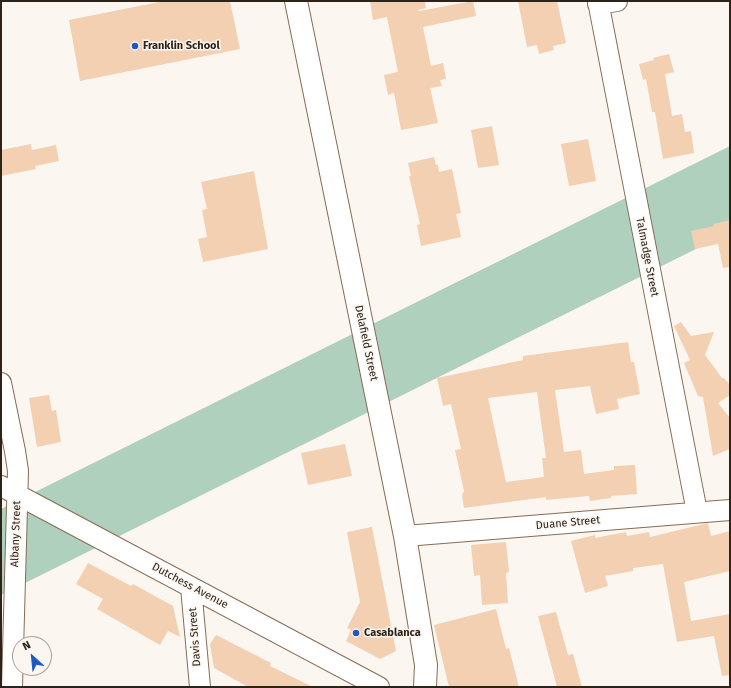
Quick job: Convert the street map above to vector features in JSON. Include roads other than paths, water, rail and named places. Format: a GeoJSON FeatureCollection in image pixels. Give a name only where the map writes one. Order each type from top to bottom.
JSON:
{"type":"FeatureCollection","features":[{"type":"Feature","properties":{"kind":"street","name":"Delafield Street"},"geometry":{"type":"LineString","coordinates":[[296,1],[406,536],[426,665],[425,687]]}},
{"type":"Feature","properties":{"kind":"street","name":"Talmadge Street"},"geometry":{"type":"LineString","coordinates":[[604,2],[697,512]]}},
{"type":"Feature","properties":{"kind":"street","name":"Albany Street"},"geometry":{"type":"LineString","coordinates":[[1,383],[18,471],[9,490],[16,516],[12,687]]}},
{"type":"Feature","properties":{"kind":"street","name":"Dutchess Avenue"},"geometry":{"type":"LineString","coordinates":[[9,490],[379,687]]}},
{"type":"Feature","properties":{"kind":"street","name":"Duane Street"},"geometry":{"type":"LineString","coordinates":[[406,536],[730,510]]}},
{"type":"Feature","properties":{"kind":"street","name":"Davis Street"},"geometry":{"type":"LineString","coordinates":[[191,587],[200,687]]}},
{"type":"Feature","properties":{"kind":"place","name":"Franklin School"},"geometry":{"type":"Point","coordinates":[135,46]}},
{"type":"Feature","properties":{"kind":"place","name":"Casablanca"},"geometry":{"type":"Point","coordinates":[356,633]}}]}
